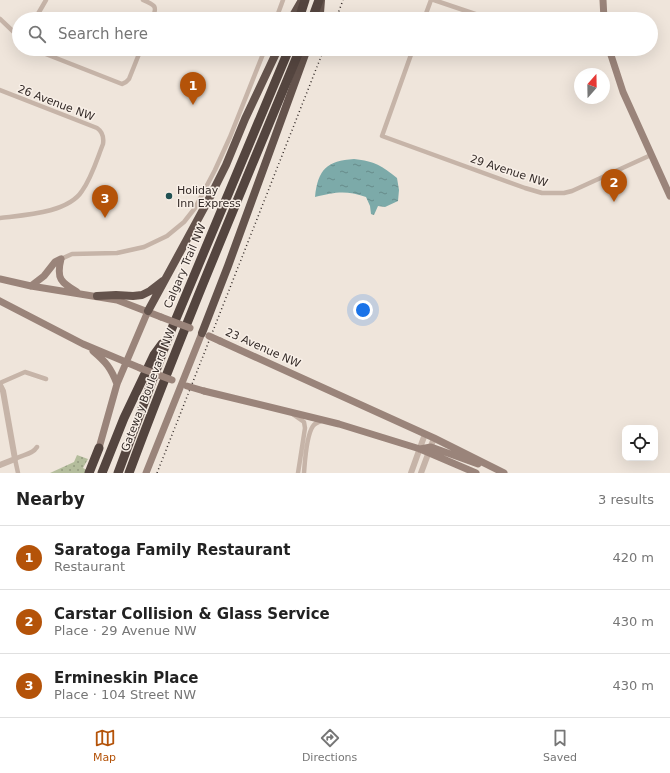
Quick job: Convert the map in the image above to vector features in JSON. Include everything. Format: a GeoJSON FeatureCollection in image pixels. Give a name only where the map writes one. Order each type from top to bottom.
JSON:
{"type":"FeatureCollection","features":[{"type":"Feature","properties":{"kind":"highway"},"geometry":{"type":"LineString","coordinates":[[295,12],[302,0]]}},
{"type":"Feature","properties":{"kind":"highway"},"geometry":{"type":"LineString","coordinates":[[301,12],[305,0]]}},
{"type":"Feature","properties":{"kind":"highway"},"geometry":{"type":"LineString","coordinates":[[315,12],[320,0]]}},
{"type":"Feature","properties":{"kind":"highway"},"geometry":{"type":"LineString","coordinates":[[320,0],[320,12]]}},
{"type":"Feature","properties":{"kind":"highway"},"geometry":{"type":"LineString","coordinates":[[148,312],[226,165],[245,119],[275,56]]}},
{"type":"Feature","properties":{"kind":"highway","name":"Calgary Trail NW"},"geometry":{"type":"LineString","coordinates":[[118,473],[170,333],[286,56]]}},
{"type":"Feature","properties":{"kind":"highway","name":"Gateway Boulevard NW"},"geometry":{"type":"LineString","coordinates":[[129,473],[188,318],[297,56]]}},
{"type":"Feature","properties":{"kind":"highway"},"geometry":{"type":"LineString","coordinates":[[205,334],[228,266],[304,56]]}},
{"type":"Feature","properties":{"kind":"highway"},"geometry":{"type":"LineString","coordinates":[[97,296],[132,296],[142,294],[150,291],[165,279]]}},
{"type":"Feature","properties":{"kind":"highway"},"geometry":{"type":"LineString","coordinates":[[102,473],[124,418],[154,355],[170,333]]}},
{"type":"Feature","properties":{"kind":"highway"},"geometry":{"type":"LineString","coordinates":[[89,473],[99,448]]}},
{"type":"Feature","properties":{"kind":"main road"},"geometry":{"type":"LineString","coordinates":[[603,0],[604,12]]}},
{"type":"Feature","properties":{"kind":"main road"},"geometry":{"type":"LineString","coordinates":[[611,56],[623,92],[670,196]]}},
{"type":"Feature","properties":{"kind":"main road"},"geometry":{"type":"LineString","coordinates":[[31,286],[44,276],[55,262],[61,259]]}},
{"type":"Feature","properties":{"kind":"main road"},"geometry":{"type":"LineString","coordinates":[[61,259],[58,272],[61,280],[79,294]]}},
{"type":"Feature","properties":{"kind":"main road","name":"23 Avenue NW"},"geometry":{"type":"LineString","coordinates":[[0,279],[31,286],[97,296],[125,303],[190,328],[434,438],[504,473]]}},
{"type":"Feature","properties":{"kind":"main road"},"geometry":{"type":"LineString","coordinates":[[0,301],[83,344],[184,385],[324,420],[420,449],[430,450],[501,473]]}},
{"type":"Feature","properties":{"kind":"main road"},"geometry":{"type":"LineString","coordinates":[[99,448],[116,384],[148,312]]}},
{"type":"Feature","properties":{"kind":"main road"},"geometry":{"type":"LineString","coordinates":[[146,473],[205,334]]}},
{"type":"Feature","properties":{"kind":"main road"},"geometry":{"type":"LineString","coordinates":[[83,344],[108,364],[112,370],[116,384]]}},
{"type":"Feature","properties":{"kind":"main road"},"geometry":{"type":"LineString","coordinates":[[430,450],[476,473]]}},
{"type":"Feature","properties":{"kind":"street"},"geometry":{"type":"LineString","coordinates":[[39,12],[46,0]]}},
{"type":"Feature","properties":{"kind":"street"},"geometry":{"type":"LineString","coordinates":[[143,0],[151,3],[155,7],[155,12]]}},
{"type":"Feature","properties":{"kind":"street"},"geometry":{"type":"LineString","coordinates":[[279,12],[283,0]]}},
{"type":"Feature","properties":{"kind":"street"},"geometry":{"type":"LineString","coordinates":[[427,12],[431,0]]}},
{"type":"Feature","properties":{"kind":"street"},"geometry":{"type":"LineString","coordinates":[[434,0],[469,12]]}},
{"type":"Feature","properties":{"kind":"street"},"geometry":{"type":"LineString","coordinates":[[0,19],[12,30]]}},
{"type":"Feature","properties":{"kind":"street"},"geometry":{"type":"LineString","coordinates":[[51,56],[120,84],[129,79],[138,56]]}},
{"type":"Feature","properties":{"kind":"street","name":"Calgary Trail NW"},"geometry":{"type":"LineString","coordinates":[[61,259],[72,254],[117,253],[138,249],[162,239],[181,225],[195,208],[215,170],[230,138],[262,56]]}},
{"type":"Feature","properties":{"kind":"street","name":"29 Avenue NW"},"geometry":{"type":"LineString","coordinates":[[411,56],[382,136],[525,188],[549,194],[564,193],[572,190],[651,155]]}},
{"type":"Feature","properties":{"kind":"street","name":"26 Avenue NW"},"geometry":{"type":"LineString","coordinates":[[0,90],[97,128],[103,135],[103,144],[88,180],[82,192],[75,200],[58,208],[0,218]]}},
{"type":"Feature","properties":{"kind":"street"},"geometry":{"type":"LineString","coordinates":[[18,473],[3,391],[0,384],[25,372],[46,379]]}},
{"type":"Feature","properties":{"kind":"street"},"geometry":{"type":"LineString","coordinates":[[289,411],[302,421],[305,426],[298,473]]}},
{"type":"Feature","properties":{"kind":"street"},"geometry":{"type":"LineString","coordinates":[[304,473],[306,451],[311,430],[315,423],[324,420]]}},
{"type":"Feature","properties":{"kind":"street"},"geometry":{"type":"LineString","coordinates":[[411,473],[425,434]]}},
{"type":"Feature","properties":{"kind":"street"},"geometry":{"type":"LineString","coordinates":[[421,473],[434,438]]}},
{"type":"Feature","properties":{"kind":"street"},"geometry":{"type":"LineString","coordinates":[[0,465],[33,452],[37,447]]}},
{"type":"Feature","properties":{"kind":"street"},"geometry":{"type":"LineString","coordinates":[[94,473],[99,448]]}},
{"type":"Feature","properties":{"kind":"green space"},"geometry":{"type":"Polygon","coordinates":[[[77,455],[88,459],[83,468],[87,470],[86,473],[50,473],[74,462],[77,455]]]}},
{"type":"Feature","properties":{"kind":"water"},"geometry":{"type":"Polygon","coordinates":[[[354,159],[367,161],[378,165],[397,178],[399,190],[398,201],[385,207],[378,206],[374,215],[371,214],[370,206],[366,197],[352,193],[340,192],[315,197],[316,187],[322,173],[326,168],[337,162],[354,159]]]}},
{"type":"Feature","properties":{"kind":"railway"},"geometry":{"type":"LineString","coordinates":[[339,12],[343,0]]}},
{"type":"Feature","properties":{"kind":"railway"},"geometry":{"type":"LineString","coordinates":[[157,473],[321,56]]}},
{"type":"Feature","properties":{"kind":"place","name":"Saratoga Family Restaurant"},"geometry":{"type":"Point","coordinates":[193,105]}},
{"type":"Feature","properties":{"kind":"place","name":"Holiday Inn Express"},"geometry":{"type":"Point","coordinates":[169,196]}},
{"type":"Feature","properties":{"kind":"place","name":"Carstar Collision & Glass Service"},"geometry":{"type":"Point","coordinates":[614,202]}},
{"type":"Feature","properties":{"kind":"place","name":"Ermineskin Place"},"geometry":{"type":"Point","coordinates":[105,218]}}]}
